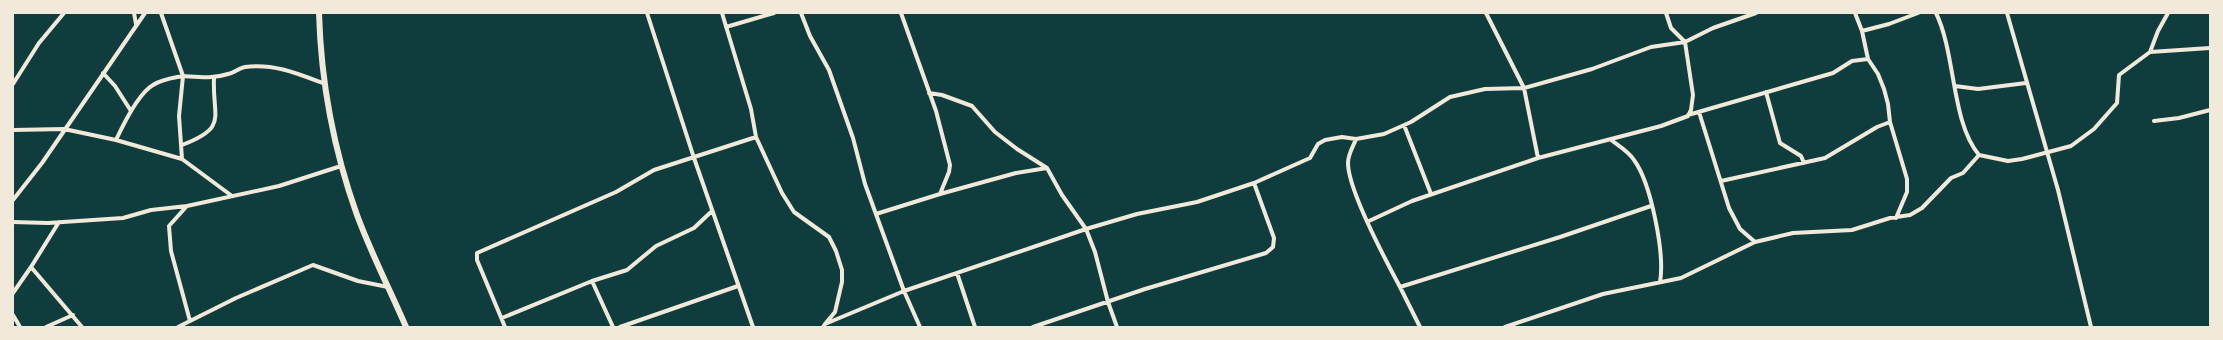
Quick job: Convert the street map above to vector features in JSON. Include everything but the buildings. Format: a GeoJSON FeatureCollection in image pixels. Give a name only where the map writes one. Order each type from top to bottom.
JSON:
{"type":"FeatureCollection","features":[{"type":"Feature","properties":{"kind":"main road"},"geometry":{"type":"LineString","coordinates":[[320,13],[325,84],[341,166],[362,226],[406,327]]}},
{"type":"Feature","properties":{"kind":"street"},"geometry":{"type":"LineString","coordinates":[[13,84],[39,43],[64,13]]}},
{"type":"Feature","properties":{"kind":"street"},"geometry":{"type":"LineString","coordinates":[[134,13],[136,24]]}},
{"type":"Feature","properties":{"kind":"street"},"geometry":{"type":"LineString","coordinates":[[14,199],[42,163],[144,13]]}},
{"type":"Feature","properties":{"kind":"street"},"geometry":{"type":"LineString","coordinates":[[161,13],[183,76],[179,116],[182,159]]}},
{"type":"Feature","properties":{"kind":"street"},"geometry":{"type":"LineString","coordinates":[[647,13],[694,158],[753,327]]}},
{"type":"Feature","properties":{"kind":"street"},"geometry":{"type":"LineString","coordinates":[[722,13],[751,109],[756,137],[782,193],[794,212],[830,238],[836,251],[842,270],[842,282],[835,312],[824,326]]}},
{"type":"Feature","properties":{"kind":"street"},"geometry":{"type":"LineString","coordinates":[[726,27],[774,13]]}},
{"type":"Feature","properties":{"kind":"street"},"geometry":{"type":"LineString","coordinates":[[801,13],[810,36],[829,70],[853,138],[859,166],[904,291],[920,327]]}},
{"type":"Feature","properties":{"kind":"street"},"geometry":{"type":"LineString","coordinates":[[901,13],[936,111],[950,165],[949,172],[940,194]]}},
{"type":"Feature","properties":{"kind":"street"},"geometry":{"type":"LineString","coordinates":[[1486,13],[1524,88],[1538,158]]}},
{"type":"Feature","properties":{"kind":"street"},"geometry":{"type":"LineString","coordinates":[[1666,13],[1671,28],[1685,42],[1693,95],[1691,110],[1688,116]]}},
{"type":"Feature","properties":{"kind":"street"},"geometry":{"type":"LineString","coordinates":[[824,326],[904,291],[1086,229],[1137,214],[1196,202],[1254,183],[1310,158],[1318,144],[1325,140],[1342,137],[1356,139],[1384,134],[1404,125],[1450,97],[1463,92],[1498,88],[1524,88],[1592,70],[1651,47],[1685,42],[1713,28],[1756,13]]}},
{"type":"Feature","properties":{"kind":"street"},"geometry":{"type":"LineString","coordinates":[[1855,13],[1862,31],[1868,59],[1878,74],[1884,89],[1888,104],[1890,122],[1908,186],[1902,206],[1896,218]]}},
{"type":"Feature","properties":{"kind":"street"},"geometry":{"type":"LineString","coordinates":[[1862,31],[1890,24],[1918,13]]}},
{"type":"Feature","properties":{"kind":"street"},"geometry":{"type":"LineString","coordinates":[[1936,13],[1947,44],[1963,121],[1972,146],[1979,155],[2008,161],[2071,146],[2094,129],[2117,103],[2118,75],[2150,52],[2210,48]]}},
{"type":"Feature","properties":{"kind":"street"},"geometry":{"type":"LineString","coordinates":[[2007,13],[2026,83],[2048,152],[2091,327]]}},
{"type":"Feature","properties":{"kind":"street"},"geometry":{"type":"LineString","coordinates":[[2150,52],[2158,31],[2168,13]]}},
{"type":"Feature","properties":{"kind":"street"},"geometry":{"type":"LineString","coordinates":[[1369,221],[1392,209],[1432,194],[1538,158],[1661,126],[1699,112],[1833,73],[1852,61],[1868,59]]}},
{"type":"Feature","properties":{"kind":"street"},"geometry":{"type":"LineString","coordinates":[[116,140],[131,111],[151,86],[165,79],[183,76],[214,78],[230,74],[244,67],[272,66],[325,84]]}},
{"type":"Feature","properties":{"kind":"street"},"geometry":{"type":"LineString","coordinates":[[103,72],[115,86],[131,111]]}},
{"type":"Feature","properties":{"kind":"street"},"geometry":{"type":"LineString","coordinates":[[182,144],[196,139],[213,127],[216,114],[214,78]]}},
{"type":"Feature","properties":{"kind":"street"},"geometry":{"type":"LineString","coordinates":[[1955,86],[1978,89],[2026,83]]}},
{"type":"Feature","properties":{"kind":"street"},"geometry":{"type":"LineString","coordinates":[[1766,92],[1780,143],[1801,156],[1804,163]]}},
{"type":"Feature","properties":{"kind":"street"},"geometry":{"type":"LineString","coordinates":[[929,93],[942,95],[972,106],[995,132],[1017,149],[1047,168],[1062,195],[1086,229],[1095,252],[1108,302],[1117,327]]}},
{"type":"Feature","properties":{"kind":"street"},"geometry":{"type":"LineString","coordinates":[[2154,121],[2179,118],[2210,110]]}},
{"type":"Feature","properties":{"kind":"street"},"geometry":{"type":"LineString","coordinates":[[1699,112],[1734,218],[1744,234],[1755,242]]}},
{"type":"Feature","properties":{"kind":"street"},"geometry":{"type":"LineString","coordinates":[[1721,182],[1825,158],[1877,127],[1890,122]]}},
{"type":"Feature","properties":{"kind":"street"},"geometry":{"type":"LineString","coordinates":[[1404,125],[1432,194]]}},
{"type":"Feature","properties":{"kind":"street"},"geometry":{"type":"LineString","coordinates":[[13,130],[64,129],[116,140],[182,159],[232,196]]}},
{"type":"Feature","properties":{"kind":"street"},"geometry":{"type":"LineString","coordinates":[[506,327],[477,260],[478,253],[616,192],[654,170],[756,137]]}},
{"type":"Feature","properties":{"kind":"street"},"geometry":{"type":"LineString","coordinates":[[1356,139],[1348,163],[1358,197],[1420,327]]}},
{"type":"Feature","properties":{"kind":"street"},"geometry":{"type":"LineString","coordinates":[[1611,140],[1635,161],[1641,172],[1660,242],[1662,270],[1660,282]]}},
{"type":"Feature","properties":{"kind":"street"},"geometry":{"type":"LineString","coordinates":[[1505,327],[1603,294],[1691,274],[1730,253],[1755,242],[1793,233],[1852,230],[1890,218],[1910,215],[1922,208],[1951,178],[1963,173],[1979,155]]}},
{"type":"Feature","properties":{"kind":"street"},"geometry":{"type":"LineString","coordinates":[[13,222],[59,222],[123,218],[152,210],[187,206],[279,186],[341,166]]}},
{"type":"Feature","properties":{"kind":"street"},"geometry":{"type":"LineString","coordinates":[[876,214],[940,194],[1016,173],[1047,168]]}},
{"type":"Feature","properties":{"kind":"street"},"geometry":{"type":"LineString","coordinates":[[1033,327],[1266,253],[1273,247],[1274,238],[1254,183]]}},
{"type":"Feature","properties":{"kind":"street"},"geometry":{"type":"LineString","coordinates":[[187,206],[169,226],[171,251],[190,321]]}},
{"type":"Feature","properties":{"kind":"street"},"geometry":{"type":"LineString","coordinates":[[1400,287],[1560,237],[1651,206]]}},
{"type":"Feature","properties":{"kind":"street"},"geometry":{"type":"LineString","coordinates":[[502,318],[592,281],[627,270],[656,246],[694,228],[712,211]]}},
{"type":"Feature","properties":{"kind":"street"},"geometry":{"type":"LineString","coordinates":[[13,293],[59,222]]}},
{"type":"Feature","properties":{"kind":"street"},"geometry":{"type":"LineString","coordinates":[[178,327],[236,298],[313,265],[358,281],[388,287]]}},
{"type":"Feature","properties":{"kind":"street"},"geometry":{"type":"LineString","coordinates":[[30,267],[82,327]]}},
{"type":"Feature","properties":{"kind":"street"},"geometry":{"type":"LineString","coordinates":[[957,273],[975,327]]}},
{"type":"Feature","properties":{"kind":"street"},"geometry":{"type":"LineString","coordinates":[[592,281],[613,327]]}},
{"type":"Feature","properties":{"kind":"street"},"geometry":{"type":"LineString","coordinates":[[620,327],[738,286]]}},
{"type":"Feature","properties":{"kind":"street"},"geometry":{"type":"LineString","coordinates":[[13,315],[20,327]]}},
{"type":"Feature","properties":{"kind":"street"},"geometry":{"type":"LineString","coordinates":[[46,327],[73,316]]}}]}
